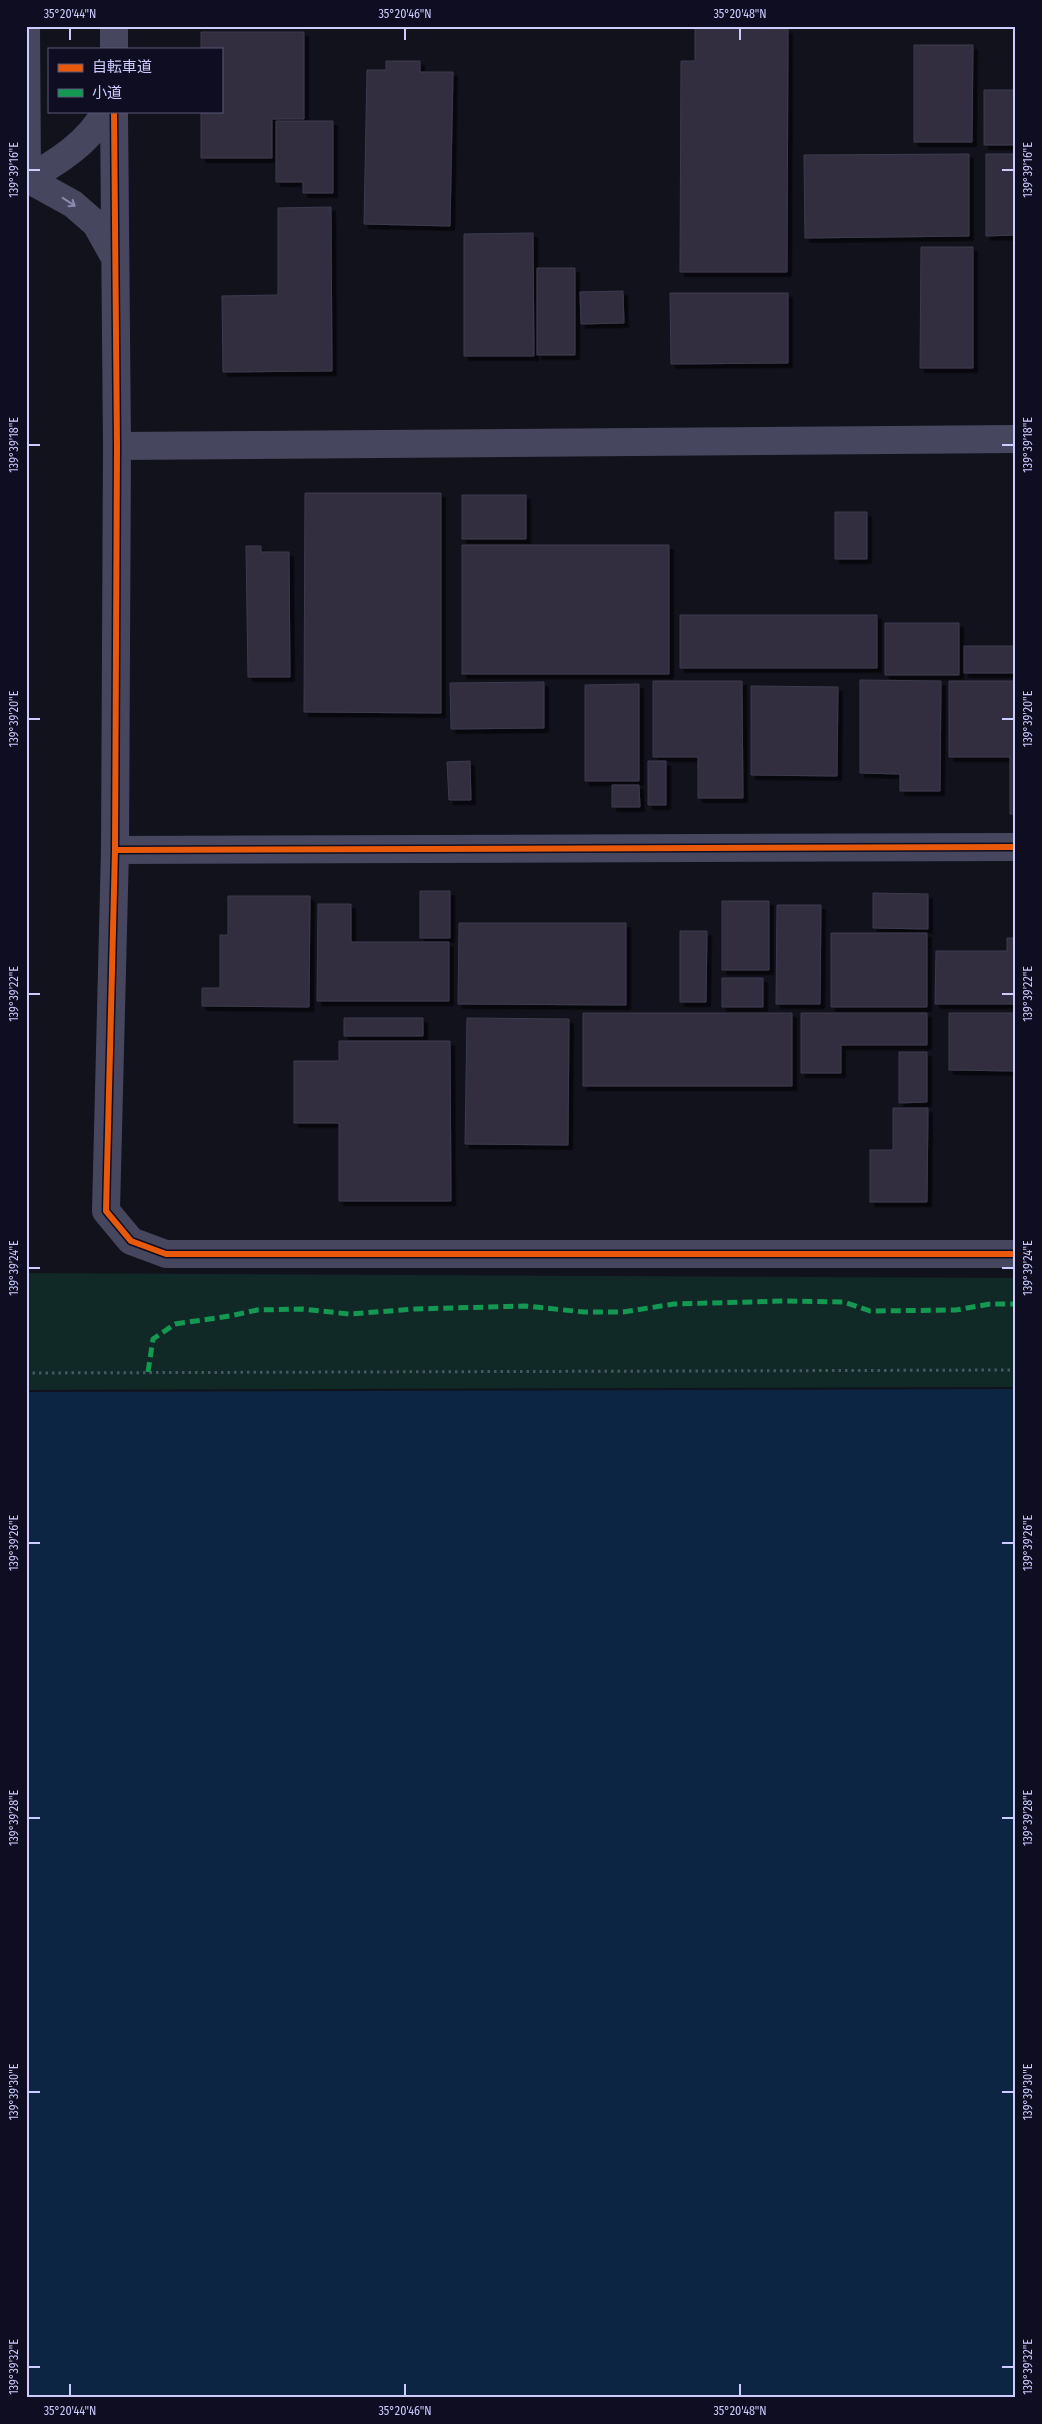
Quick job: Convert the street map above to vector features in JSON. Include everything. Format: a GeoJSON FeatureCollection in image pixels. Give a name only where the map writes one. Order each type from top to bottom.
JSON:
{"type":"FeatureCollection","features":[{"type":"Feature","properties":{"kind":"street"},"geometry":{"type":"LineString","coordinates":[[26,26],[27,178]]}},
{"type":"Feature","properties":{"kind":"street"},"geometry":{"type":"LineString","coordinates":[[114,26],[114,48]]}},
{"type":"Feature","properties":{"kind":"street"},"geometry":{"type":"LineString","coordinates":[[27,178],[89,137],[104,112]]}},
{"type":"Feature","properties":{"kind":"street"},"geometry":{"type":"LineString","coordinates":[[114,112],[117,446],[115,850],[106,1211],[131,1242],[166,1254],[1016,1254]]}},
{"type":"Feature","properties":{"kind":"street"},"geometry":{"type":"LineString","coordinates":[[27,178],[73,204],[96,224],[116,259]]}},
{"type":"Feature","properties":{"kind":"street"},"geometry":{"type":"LineString","coordinates":[[117,446],[1016,439]]}},
{"type":"Feature","properties":{"kind":"street"},"geometry":{"type":"LineString","coordinates":[[115,850],[1016,847]]}},
{"type":"Feature","properties":{"kind":"path"},"geometry":{"type":"LineString","coordinates":[[26,1373],[1016,1370]]}},
{"type":"Feature","properties":{"kind":"green space"},"geometry":{"type":"Polygon","coordinates":[[[26,1273],[1016,1278],[1016,1387],[26,1390],[26,1273]]]}},
{"type":"Feature","properties":{"kind":"water"},"geometry":{"type":"Polygon","coordinates":[[[1016,1389],[1016,2398],[26,2398],[26,1392],[1016,1389]]]}},
{"type":"Feature","properties":{"kind":"building"},"geometry":{"type":"Polygon","coordinates":[[[695,28],[788,29],[787,272],[680,272],[681,61],[695,61],[695,28]]]}},
{"type":"Feature","properties":{"kind":"building"},"geometry":{"type":"Polygon","coordinates":[[[201,32],[304,32],[304,119],[272,119],[272,158],[201,158],[201,112],[222,112],[222,48],[201,48],[201,32]]]}},
{"type":"Feature","properties":{"kind":"building"},"geometry":{"type":"Polygon","coordinates":[[[914,45],[973,45],[972,142],[914,142],[914,45]]]}},
{"type":"Feature","properties":{"kind":"building"},"geometry":{"type":"Polygon","coordinates":[[[386,61],[420,61],[420,72],[453,72],[450,226],[364,224],[367,70],[386,70],[386,61]]]}},
{"type":"Feature","properties":{"kind":"building"},"geometry":{"type":"Polygon","coordinates":[[[984,90],[1016,90],[1016,145],[984,145],[984,90]]]}},
{"type":"Feature","properties":{"kind":"building"},"geometry":{"type":"Polygon","coordinates":[[[276,121],[333,121],[333,193],[303,193],[303,182],[276,182],[276,121]]]}},
{"type":"Feature","properties":{"kind":"building"},"geometry":{"type":"Polygon","coordinates":[[[969,154],[969,236],[805,238],[804,155],[969,154]]]}},
{"type":"Feature","properties":{"kind":"building"},"geometry":{"type":"Polygon","coordinates":[[[986,154],[1016,154],[1016,235],[986,236],[986,154]]]}},
{"type":"Feature","properties":{"kind":"building"},"geometry":{"type":"Polygon","coordinates":[[[331,207],[332,371],[223,372],[222,296],[278,295],[278,208],[331,207]]]}},
{"type":"Feature","properties":{"kind":"building"},"geometry":{"type":"Polygon","coordinates":[[[533,233],[534,356],[464,356],[464,234],[533,233]]]}},
{"type":"Feature","properties":{"kind":"building"},"geometry":{"type":"Polygon","coordinates":[[[921,247],[973,247],[973,368],[920,368],[921,247]]]}},
{"type":"Feature","properties":{"kind":"building"},"geometry":{"type":"Polygon","coordinates":[[[537,268],[575,268],[575,355],[537,355],[537,268]]]}},
{"type":"Feature","properties":{"kind":"building"},"geometry":{"type":"Polygon","coordinates":[[[623,291],[624,323],[581,324],[580,292],[623,291]]]}},
{"type":"Feature","properties":{"kind":"building"},"geometry":{"type":"Polygon","coordinates":[[[670,293],[788,293],[788,363],[671,364],[670,293]]]}},
{"type":"Feature","properties":{"kind":"building"},"geometry":{"type":"Polygon","coordinates":[[[305,493],[441,493],[441,713],[304,712],[305,493]]]}},
{"type":"Feature","properties":{"kind":"building"},"geometry":{"type":"Polygon","coordinates":[[[462,495],[526,495],[526,539],[462,539],[462,495]]]}},
{"type":"Feature","properties":{"kind":"building"},"geometry":{"type":"Polygon","coordinates":[[[835,512],[867,512],[867,559],[835,559],[835,512]]]}},
{"type":"Feature","properties":{"kind":"building"},"geometry":{"type":"Polygon","coordinates":[[[462,545],[669,545],[669,674],[462,674],[462,545]]]}},
{"type":"Feature","properties":{"kind":"building"},"geometry":{"type":"Polygon","coordinates":[[[246,546],[261,546],[261,552],[289,552],[290,677],[248,677],[246,546]]]}},
{"type":"Feature","properties":{"kind":"building"},"geometry":{"type":"Polygon","coordinates":[[[680,615],[877,615],[877,668],[680,668],[680,615]]]}},
{"type":"Feature","properties":{"kind":"building"},"geometry":{"type":"Polygon","coordinates":[[[885,623],[959,623],[959,675],[885,675],[885,623]]]}},
{"type":"Feature","properties":{"kind":"building"},"geometry":{"type":"Polygon","coordinates":[[[964,646],[1014,646],[1014,673],[964,673],[964,646]]]}},
{"type":"Feature","properties":{"kind":"building"},"geometry":{"type":"Polygon","coordinates":[[[860,680],[941,681],[940,791],[900,791],[900,774],[860,773],[860,680]]]}},
{"type":"Feature","properties":{"kind":"building"},"geometry":{"type":"Polygon","coordinates":[[[653,681],[742,681],[743,798],[698,798],[698,757],[653,757],[653,681]]]}},
{"type":"Feature","properties":{"kind":"building"},"geometry":{"type":"Polygon","coordinates":[[[949,681],[1016,681],[1016,814],[1010,814],[1010,757],[949,757],[949,681]]]}},
{"type":"Feature","properties":{"kind":"building"},"geometry":{"type":"Polygon","coordinates":[[[544,682],[544,728],[451,729],[450,683],[544,682]]]}},
{"type":"Feature","properties":{"kind":"building"},"geometry":{"type":"Polygon","coordinates":[[[639,684],[639,781],[585,781],[585,685],[639,684]]]}},
{"type":"Feature","properties":{"kind":"building"},"geometry":{"type":"Polygon","coordinates":[[[751,686],[838,687],[837,776],[751,775],[751,686]]]}},
{"type":"Feature","properties":{"kind":"building"},"geometry":{"type":"Polygon","coordinates":[[[470,761],[471,800],[449,800],[447,762],[470,761]]]}},
{"type":"Feature","properties":{"kind":"building"},"geometry":{"type":"Polygon","coordinates":[[[648,761],[666,761],[666,805],[648,805],[648,761]]]}},
{"type":"Feature","properties":{"kind":"building"},"geometry":{"type":"Polygon","coordinates":[[[612,785],[639,785],[640,807],[612,807],[612,785]]]}},
{"type":"Feature","properties":{"kind":"building"},"geometry":{"type":"Polygon","coordinates":[[[420,891],[450,891],[450,938],[420,938],[420,891]]]}},
{"type":"Feature","properties":{"kind":"building"},"geometry":{"type":"Polygon","coordinates":[[[873,893],[928,894],[928,929],[873,928],[873,893]]]}},
{"type":"Feature","properties":{"kind":"building"},"geometry":{"type":"Polygon","coordinates":[[[228,896],[310,896],[309,1007],[202,1006],[202,988],[220,988],[220,935],[228,935],[228,896]]]}},
{"type":"Feature","properties":{"kind":"building"},"geometry":{"type":"Polygon","coordinates":[[[722,901],[769,901],[769,970],[722,970],[722,901]]]}},
{"type":"Feature","properties":{"kind":"building"},"geometry":{"type":"Polygon","coordinates":[[[318,904],[351,904],[351,942],[449,942],[449,1001],[317,1001],[318,904]]]}},
{"type":"Feature","properties":{"kind":"building"},"geometry":{"type":"Polygon","coordinates":[[[777,905],[821,905],[820,1004],[776,1004],[777,905]]]}},
{"type":"Feature","properties":{"kind":"building"},"geometry":{"type":"Polygon","coordinates":[[[459,923],[626,923],[626,1005],[458,1004],[459,923]]]}},
{"type":"Feature","properties":{"kind":"building"},"geometry":{"type":"Polygon","coordinates":[[[680,931],[707,931],[706,1002],[680,1002],[680,931]]]}},
{"type":"Feature","properties":{"kind":"building"},"geometry":{"type":"Polygon","coordinates":[[[831,933],[927,933],[927,1007],[831,1007],[831,933]]]}},
{"type":"Feature","properties":{"kind":"building"},"geometry":{"type":"Polygon","coordinates":[[[1007,938],[1016,938],[1016,1004],[935,1004],[936,951],[1007,951],[1007,938]]]}},
{"type":"Feature","properties":{"kind":"building"},"geometry":{"type":"Polygon","coordinates":[[[722,978],[763,978],[763,1007],[722,1007],[722,978]]]}},
{"type":"Feature","properties":{"kind":"building"},"geometry":{"type":"Polygon","coordinates":[[[583,1013],[792,1013],[792,1086],[583,1086],[583,1013]]]}},
{"type":"Feature","properties":{"kind":"building"},"geometry":{"type":"Polygon","coordinates":[[[801,1013],[927,1013],[927,1045],[841,1045],[841,1073],[801,1073],[801,1013]]]}},
{"type":"Feature","properties":{"kind":"building"},"geometry":{"type":"Polygon","coordinates":[[[949,1013],[1016,1013],[1016,1071],[949,1070],[949,1013]]]}},
{"type":"Feature","properties":{"kind":"building"},"geometry":{"type":"Polygon","coordinates":[[[344,1018],[423,1018],[423,1036],[344,1036],[344,1018]]]}},
{"type":"Feature","properties":{"kind":"building"},"geometry":{"type":"Polygon","coordinates":[[[467,1018],[569,1019],[568,1145],[465,1144],[467,1018]]]}},
{"type":"Feature","properties":{"kind":"building"},"geometry":{"type":"Polygon","coordinates":[[[339,1041],[450,1041],[451,1201],[339,1201],[339,1123],[294,1123],[294,1061],[339,1061],[339,1041]]]}},
{"type":"Feature","properties":{"kind":"building"},"geometry":{"type":"Polygon","coordinates":[[[899,1052],[927,1052],[927,1102],[899,1103],[899,1052]]]}},
{"type":"Feature","properties":{"kind":"building"},"geometry":{"type":"Polygon","coordinates":[[[893,1108],[928,1108],[927,1202],[870,1202],[870,1150],[893,1150],[893,1108]]]}},
{"type":"Feature","properties":{"kind":"marked path"},"geometry":{"type":"LineString","coordinates":[[148,1372],[153,1339],[175,1324],[257,1310],[302,1309],[349,1314],[415,1309],[525,1306],[584,1312],[623,1312],[674,1304],[786,1301],[844,1302],[870,1311],[956,1310],[990,1304],[1016,1304]]}},
{"type":"Feature","properties":{"kind":"cycle path"},"geometry":{"type":"LineString","coordinates":[[114,112],[117,446],[115,850],[106,1211],[131,1241],[166,1254],[1016,1254]]}},
{"type":"Feature","properties":{"kind":"cycle path"},"geometry":{"type":"LineString","coordinates":[[115,850],[1016,847]]}}]}
